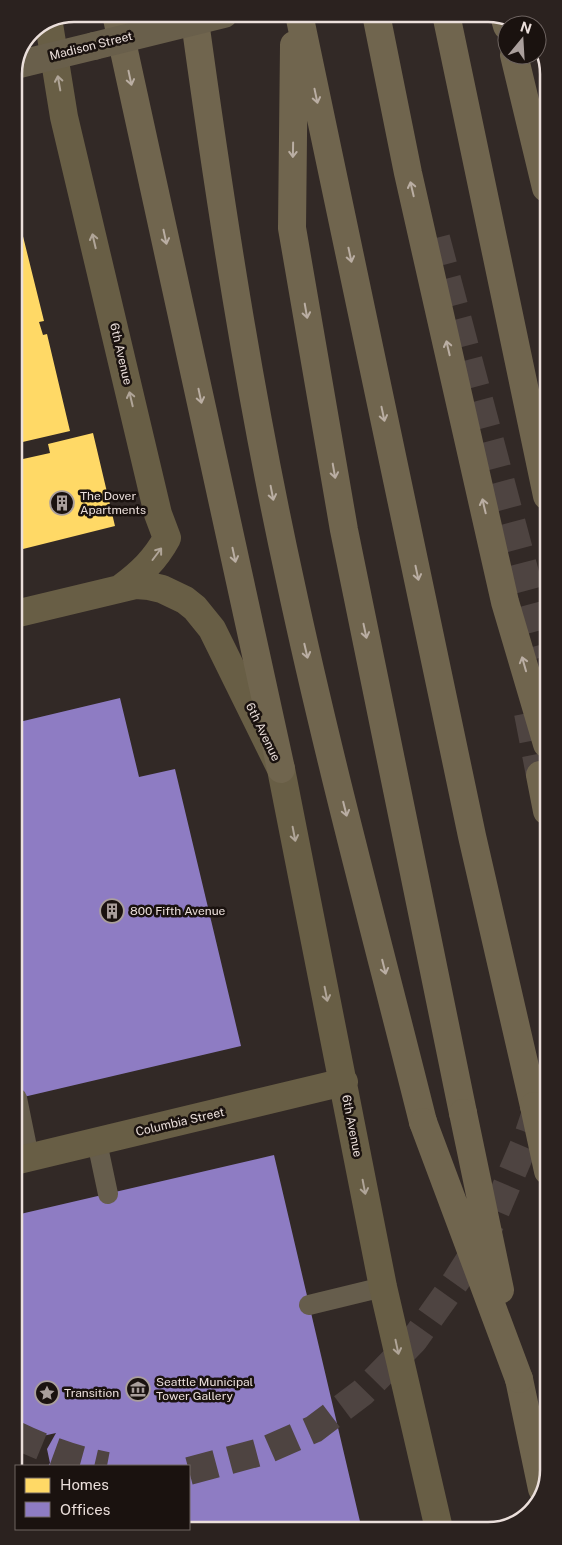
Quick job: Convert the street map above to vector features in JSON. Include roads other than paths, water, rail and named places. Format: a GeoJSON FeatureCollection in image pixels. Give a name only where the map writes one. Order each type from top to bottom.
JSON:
{"type":"FeatureCollection","features":[{"type":"Feature","properties":{"kind":"highway"},"geometry":{"type":"LineString","coordinates":[[118,22],[281,769]]}},
{"type":"Feature","properties":{"kind":"highway"},"geometry":{"type":"LineString","coordinates":[[195,22],[220,196],[263,445],[320,714],[423,1122],[519,1379]]}},
{"type":"Feature","properties":{"kind":"highway"},"geometry":{"type":"LineString","coordinates":[[294,23],[292,228],[344,530],[539,1476]]}},
{"type":"Feature","properties":{"kind":"highway"},"geometry":{"type":"LineString","coordinates":[[301,23],[472,836],[540,1134]]}},
{"type":"Feature","properties":{"kind":"highway"},"geometry":{"type":"LineString","coordinates":[[378,23],[408,173],[506,602],[540,720]]}},
{"type":"Feature","properties":{"kind":"highway"},"geometry":{"type":"LineString","coordinates":[[448,23],[458,81],[540,463]]}},
{"type":"Feature","properties":{"kind":"highway"},"geometry":{"type":"LineString","coordinates":[[516,65],[540,160]]}},
{"type":"Feature","properties":{"kind":"main road","name":"Madison Street"},"geometry":{"type":"LineString","coordinates":[[24,63],[190,22]]}},
{"type":"Feature","properties":{"kind":"main road","name":"6th Avenue"},"geometry":{"type":"LineString","coordinates":[[50,28],[64,117],[158,514],[167,538],[158,554],[140,574],[122,588]]}},
{"type":"Feature","properties":{"kind":"main road","name":"6th Avenue"},"geometry":{"type":"LineString","coordinates":[[122,588],[149,586],[162,589],[185,600],[195,608],[212,629],[281,769],[383,1287],[437,1522]]}},
{"type":"Feature","properties":{"kind":"main road"},"geometry":{"type":"LineString","coordinates":[[23,612],[122,588]]}},
{"type":"Feature","properties":{"kind":"main road","name":"Columbia Street"},"geometry":{"type":"LineString","coordinates":[[22,1159],[344,1082]]}},
{"type":"Feature","properties":{"kind":"lane"},"geometry":{"type":"LineString","coordinates":[[97,1142],[108,1194]]}},
{"type":"Feature","properties":{"kind":"lane"},"geometry":{"type":"LineString","coordinates":[[309,1305],[383,1287]]}},
{"type":"Feature","properties":{"kind":"tunnel"},"geometry":{"type":"LineString","coordinates":[[436,238],[540,630]]}},
{"type":"Feature","properties":{"kind":"tunnel"},"geometry":{"type":"LineString","coordinates":[[528,713],[540,775]]}},
{"type":"Feature","properties":{"kind":"tunnel"},"geometry":{"type":"LineString","coordinates":[[190,1471],[264,1451],[314,1429],[363,1392],[414,1340],[456,1281],[486,1234],[529,1133],[540,1100]]}},
{"type":"Feature","properties":{"kind":"tunnel"},"geometry":{"type":"LineString","coordinates":[[22,1438],[60,1454],[102,1465]]}},
{"type":"Feature","properties":{"kind":"place","name":"The Dover Apartments"},"geometry":{"type":"Point","coordinates":[62,503]}},
{"type":"Feature","properties":{"kind":"place","name":"800 Fifth Avenue"},"geometry":{"type":"Point","coordinates":[112,911]}},
{"type":"Feature","properties":{"kind":"place","name":"Seattle Municipal Tower Gallery"},"geometry":{"type":"Point","coordinates":[138,1389]}},
{"type":"Feature","properties":{"kind":"place","name":"Transition"},"geometry":{"type":"Point","coordinates":[47,1393]}}]}
